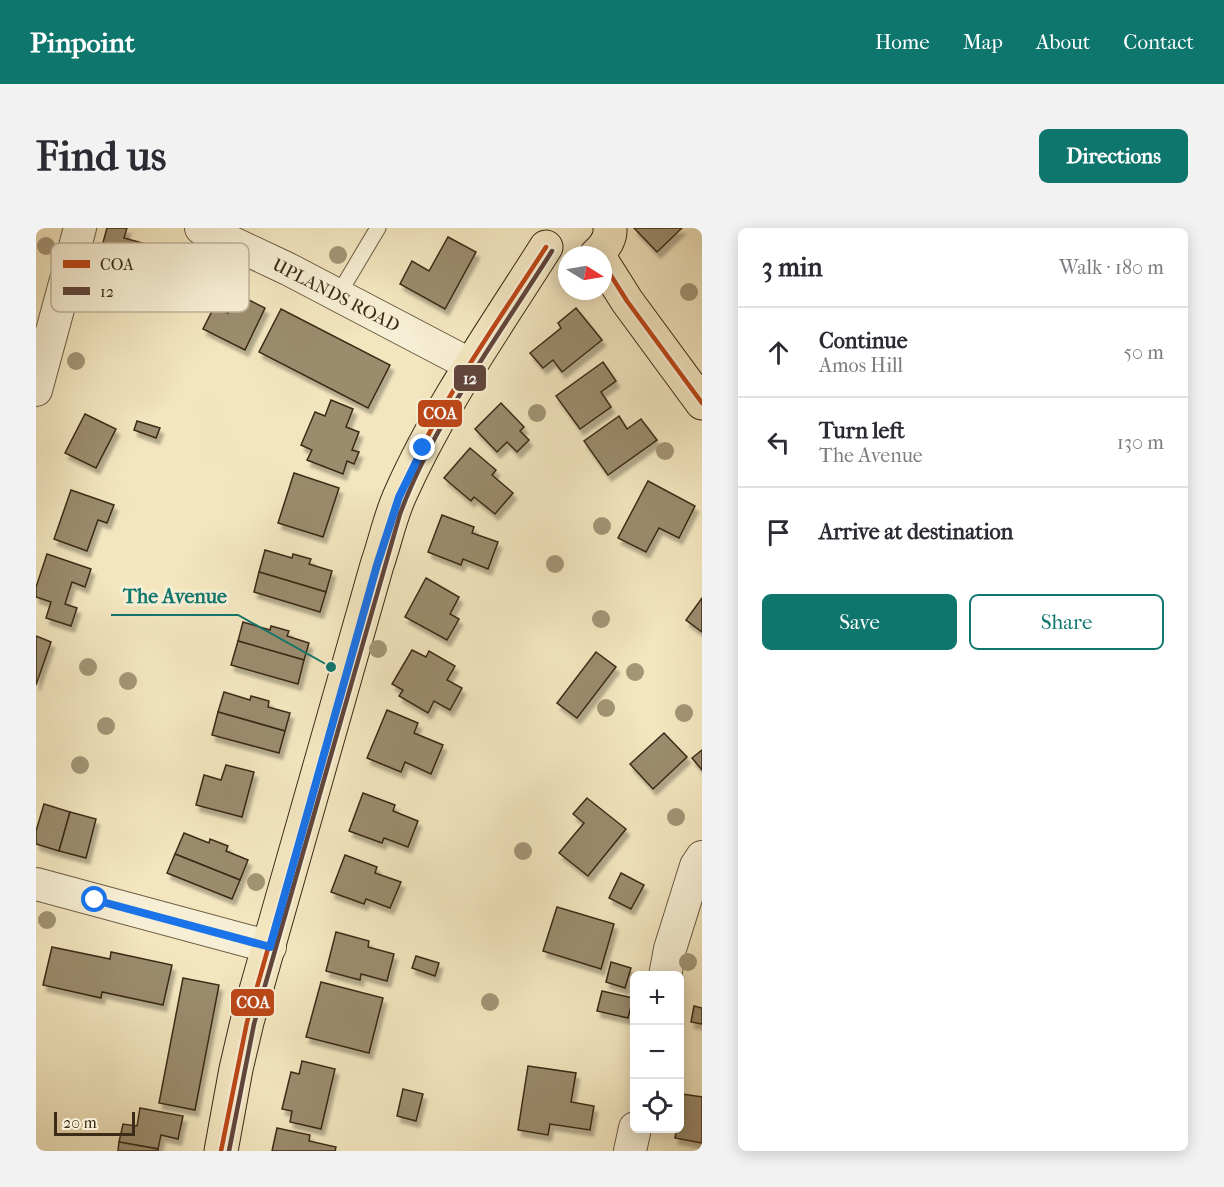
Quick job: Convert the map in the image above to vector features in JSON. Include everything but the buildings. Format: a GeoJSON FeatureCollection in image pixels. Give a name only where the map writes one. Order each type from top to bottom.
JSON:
{"type":"FeatureCollection","features":[{"type":"Feature","properties":{"kind":"main road"},"geometry":{"type":"LineString","coordinates":[[604,246],[611,233],[610,228]]}},
{"type":"Feature","properties":{"kind":"main road"},"geometry":{"type":"LineString","coordinates":[[221,1151],[236,1069],[377,565],[399,497],[423,448],[471,365],[551,245]]}},
{"type":"Feature","properties":{"kind":"main road"},"geometry":{"type":"LineString","coordinates":[[612,277],[702,403]]}},
{"type":"Feature","properties":{"kind":"street"},"geometry":{"type":"LineString","coordinates":[[76,243],[80,228]]}},
{"type":"Feature","properties":{"kind":"street","name":"UPLANDS ROAD"},"geometry":{"type":"LineString","coordinates":[[201,228],[231,243]]}},
{"type":"Feature","properties":{"kind":"street","name":"UPLANDS ROAD"},"geometry":{"type":"LineString","coordinates":[[249,252],[471,365]]}},
{"type":"Feature","properties":{"kind":"street"},"geometry":{"type":"LineString","coordinates":[[36,390],[57,312]]}},
{"type":"Feature","properties":{"kind":"street"},"geometry":{"type":"LineString","coordinates":[[666,971],[670,949],[696,866],[702,857]]}},
{"type":"Feature","properties":{"kind":"street"},"geometry":{"type":"LineString","coordinates":[[36,884],[270,947]]}},
{"type":"Feature","properties":{"kind":"street"},"geometry":{"type":"LineString","coordinates":[[630,1151],[634,1133]]}},
{"type":"Feature","properties":{"kind":"lane"},"geometry":{"type":"LineString","coordinates":[[338,296],[378,228]]}},
{"type":"Feature","properties":{"kind":"transit line","name":"COA"},"geometry":{"type":"LineString","coordinates":[[221,1151],[247,1022],[393,512],[424,443],[462,376],[546,247]]}},
{"type":"Feature","properties":{"kind":"transit line","name":"12"},"geometry":{"type":"LineString","coordinates":[[229,1151],[254,1024],[400,514],[414,480],[449,412],[552,251]]}},
{"type":"Feature","properties":{"kind":"transit line","name":"COA"},"geometry":{"type":"LineString","coordinates":[[612,277],[702,403]]}},
{"type":"Feature","properties":{"kind":"place","name":"The Avenue"},"geometry":{"type":"Point","coordinates":[331,667]}},
{"type":"Feature","properties":{"kind":"route"},"geometry":{"type":"LineString","coordinates":[[95,900],[270,947],[377,565],[399,497],[423,448]]}}]}
